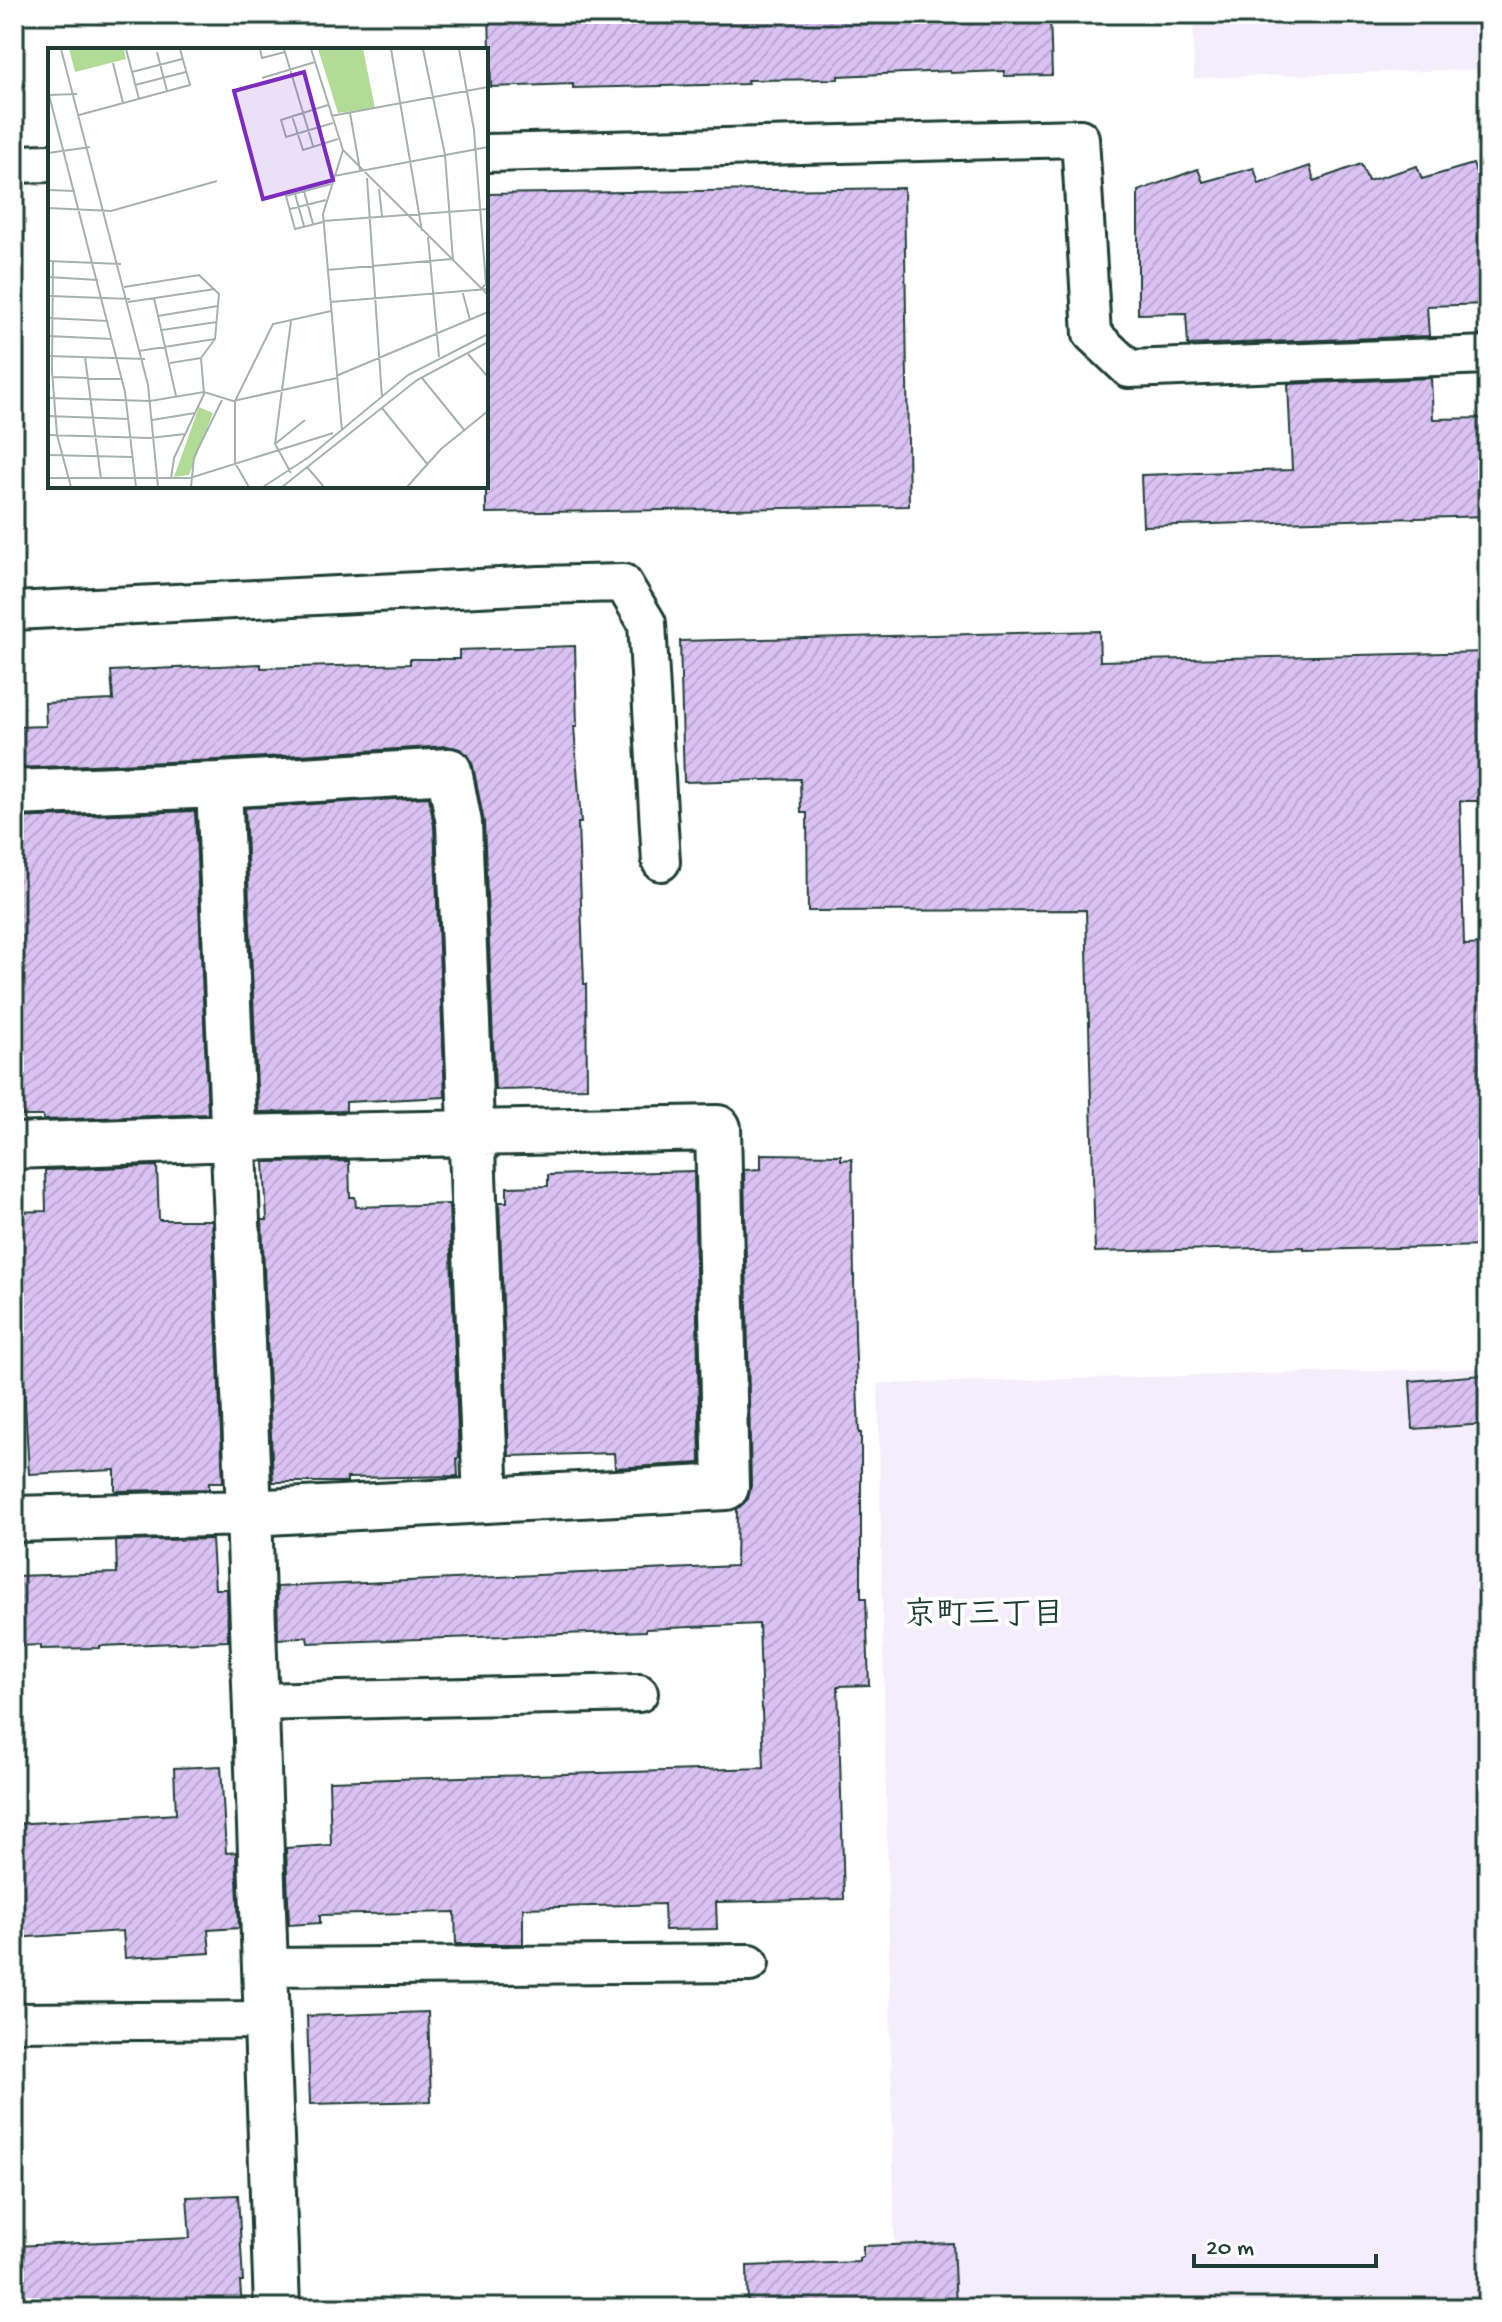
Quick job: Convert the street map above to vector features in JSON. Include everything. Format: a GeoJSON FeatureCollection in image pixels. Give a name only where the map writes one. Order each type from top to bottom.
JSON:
{"type":"FeatureCollection","features":[{"type":"Feature","properties":{"kind":"street"},"geometry":{"type":"LineString","coordinates":[[14,793],[449,771],[459,823],[486,1500]]}},
{"type":"Feature","properties":{"kind":"street"},"geometry":{"type":"LineString","coordinates":[[219,785],[277,2308]]}},
{"type":"Feature","properties":{"kind":"street"},"geometry":{"type":"LineString","coordinates":[[14,1146],[718,1128],[726,1487],[249,1513],[14,1519]]}},
{"type":"Feature","properties":{"kind":"lane"},"geometry":{"type":"LineString","coordinates":[[488,153],[1080,138],[1092,334],[1129,369],[1488,355]]}},
{"type":"Feature","properties":{"kind":"lane"},"geometry":{"type":"LineString","coordinates":[[14,164],[48,163]]}},
{"type":"Feature","properties":{"kind":"lane"},"geometry":{"type":"LineString","coordinates":[[14,611],[623,583],[647,623],[661,862]]}},
{"type":"Feature","properties":{"kind":"lane"},"geometry":{"type":"LineString","coordinates":[[255,1702],[639,1693]]}},
{"type":"Feature","properties":{"kind":"lane"},"geometry":{"type":"LineString","coordinates":[[264,1967],[750,1963]]}},
{"type":"Feature","properties":{"kind":"lane"},"geometry":{"type":"LineString","coordinates":[[14,2022],[266,2020]]}},
{"type":"Feature","properties":{"kind":"shaded area"},"geometry":{"type":"Polygon","coordinates":[[[1193,14],[1488,14],[1488,69],[1194,78],[1193,14]]]}},
{"type":"Feature","properties":{"kind":"shaded area"},"geometry":{"type":"Polygon","coordinates":[[[1488,1368],[1488,2308],[896,2308],[878,1384],[1488,1368]]]}},
{"type":"Feature","properties":{"kind":"building"},"geometry":{"type":"Polygon","coordinates":[[[489,14],[564,14],[564,20],[676,19],[676,14],[1050,14],[1052,75],[1004,76],[1004,71],[950,71],[838,76],[838,79],[747,80],[748,84],[491,87],[489,14]]]}},
{"type":"Feature","properties":{"kind":"building"},"geometry":{"type":"Polygon","coordinates":[[[1361,164],[1368,181],[1417,166],[1422,179],[1473,164],[1488,205],[1488,304],[1427,306],[1429,336],[1188,345],[1186,313],[1138,314],[1138,191],[1198,169],[1203,182],[1254,168],[1259,184],[1310,166],[1314,181],[1361,164]]]}},
{"type":"Feature","properties":{"kind":"building"},"geometry":{"type":"Polygon","coordinates":[[[904,188],[909,506],[486,513],[488,194],[904,188]]]}},
{"type":"Feature","properties":{"kind":"building"},"geometry":{"type":"Polygon","coordinates":[[[1431,378],[1433,419],[1488,418],[1488,516],[1143,526],[1141,475],[1292,470],[1288,384],[1431,378]]]}},
{"type":"Feature","properties":{"kind":"building"},"geometry":{"type":"Polygon","coordinates":[[[1099,631],[1100,661],[1488,652],[1488,801],[1460,801],[1464,945],[1488,944],[1488,1246],[1095,1252],[1086,910],[808,911],[807,813],[801,813],[800,779],[684,782],[680,641],[1099,631]]]}},
{"type":"Feature","properties":{"kind":"building"},"geometry":{"type":"Polygon","coordinates":[[[575,646],[577,726],[574,726],[581,823],[578,823],[586,984],[587,1088],[495,1090],[484,822],[473,766],[468,755],[460,749],[447,746],[14,768],[14,727],[46,726],[45,703],[113,700],[111,671],[261,664],[261,668],[410,664],[410,659],[459,659],[459,650],[575,646]]]}},
{"type":"Feature","properties":{"kind":"building"},"geometry":{"type":"Polygon","coordinates":[[[429,797],[434,826],[445,1097],[346,1102],[346,1111],[258,1112],[245,808],[429,797]]]}},
{"type":"Feature","properties":{"kind":"building"},"geometry":{"type":"Polygon","coordinates":[[[195,811],[208,1114],[43,1120],[43,1116],[22,1116],[19,1016],[15,1016],[14,924],[17,924],[14,818],[195,811]]]}},
{"type":"Feature","properties":{"kind":"building"},"geometry":{"type":"Polygon","coordinates":[[[761,1154],[841,1155],[841,1160],[852,1159],[855,1336],[861,1433],[861,1598],[866,1598],[869,1685],[838,1686],[844,1899],[716,1902],[717,1929],[665,1930],[664,1904],[523,1908],[523,1944],[456,1944],[455,1912],[320,1915],[320,1923],[289,1925],[286,1848],[331,1845],[329,1781],[764,1768],[759,1624],[308,1643],[307,1637],[278,1639],[277,1587],[736,1566],[737,1509],[748,1499],[751,1486],[744,1170],[761,1169],[761,1154]]]}},
{"type":"Feature","properties":{"kind":"building"},"geometry":{"type":"Polygon","coordinates":[[[349,1161],[350,1197],[355,1197],[356,1207],[449,1204],[458,1476],[273,1482],[262,1220],[267,1220],[264,1162],[349,1161]]]}},
{"type":"Feature","properties":{"kind":"building"},"geometry":{"type":"Polygon","coordinates":[[[157,1166],[159,1220],[212,1220],[223,1482],[209,1482],[209,1489],[115,1491],[115,1470],[29,1474],[24,1387],[14,1388],[14,1212],[46,1211],[45,1170],[157,1166]]]}},
{"type":"Feature","properties":{"kind":"building"},"geometry":{"type":"Polygon","coordinates":[[[694,1171],[700,1463],[615,1468],[614,1453],[509,1456],[499,1202],[507,1202],[507,1187],[548,1186],[548,1175],[694,1171]]]}},
{"type":"Feature","properties":{"kind":"building"},"geometry":{"type":"Polygon","coordinates":[[[1482,1375],[1486,1424],[1413,1429],[1410,1381],[1482,1375]]]}},
{"type":"Feature","properties":{"kind":"building"},"geometry":{"type":"Polygon","coordinates":[[[212,1539],[215,1589],[227,1589],[228,1641],[100,1648],[14,1646],[14,1576],[117,1573],[116,1541],[212,1539]]]}},
{"type":"Feature","properties":{"kind":"building"},"geometry":{"type":"Polygon","coordinates":[[[221,1766],[226,1853],[236,1852],[239,1928],[208,1930],[210,1953],[125,1958],[123,1931],[14,1938],[14,1824],[176,1814],[174,1768],[221,1766]]]}},
{"type":"Feature","properties":{"kind":"building"},"geometry":{"type":"Polygon","coordinates":[[[428,2012],[431,2101],[310,2104],[307,2016],[428,2012]]]}},
{"type":"Feature","properties":{"kind":"building"},"geometry":{"type":"Polygon","coordinates":[[[238,2195],[242,2308],[14,2308],[14,2246],[190,2238],[187,2197],[238,2195]]]}},
{"type":"Feature","properties":{"kind":"building"},"geometry":{"type":"Polygon","coordinates":[[[953,2243],[956,2308],[748,2308],[747,2266],[859,2262],[859,2258],[863,2257],[863,2246],[953,2243]]]}},
{"type":"Feature","properties":{"kind":"district","name":"京町三丁目"},"geometry":{"type":"Point","coordinates":[984,1612]}}]}
